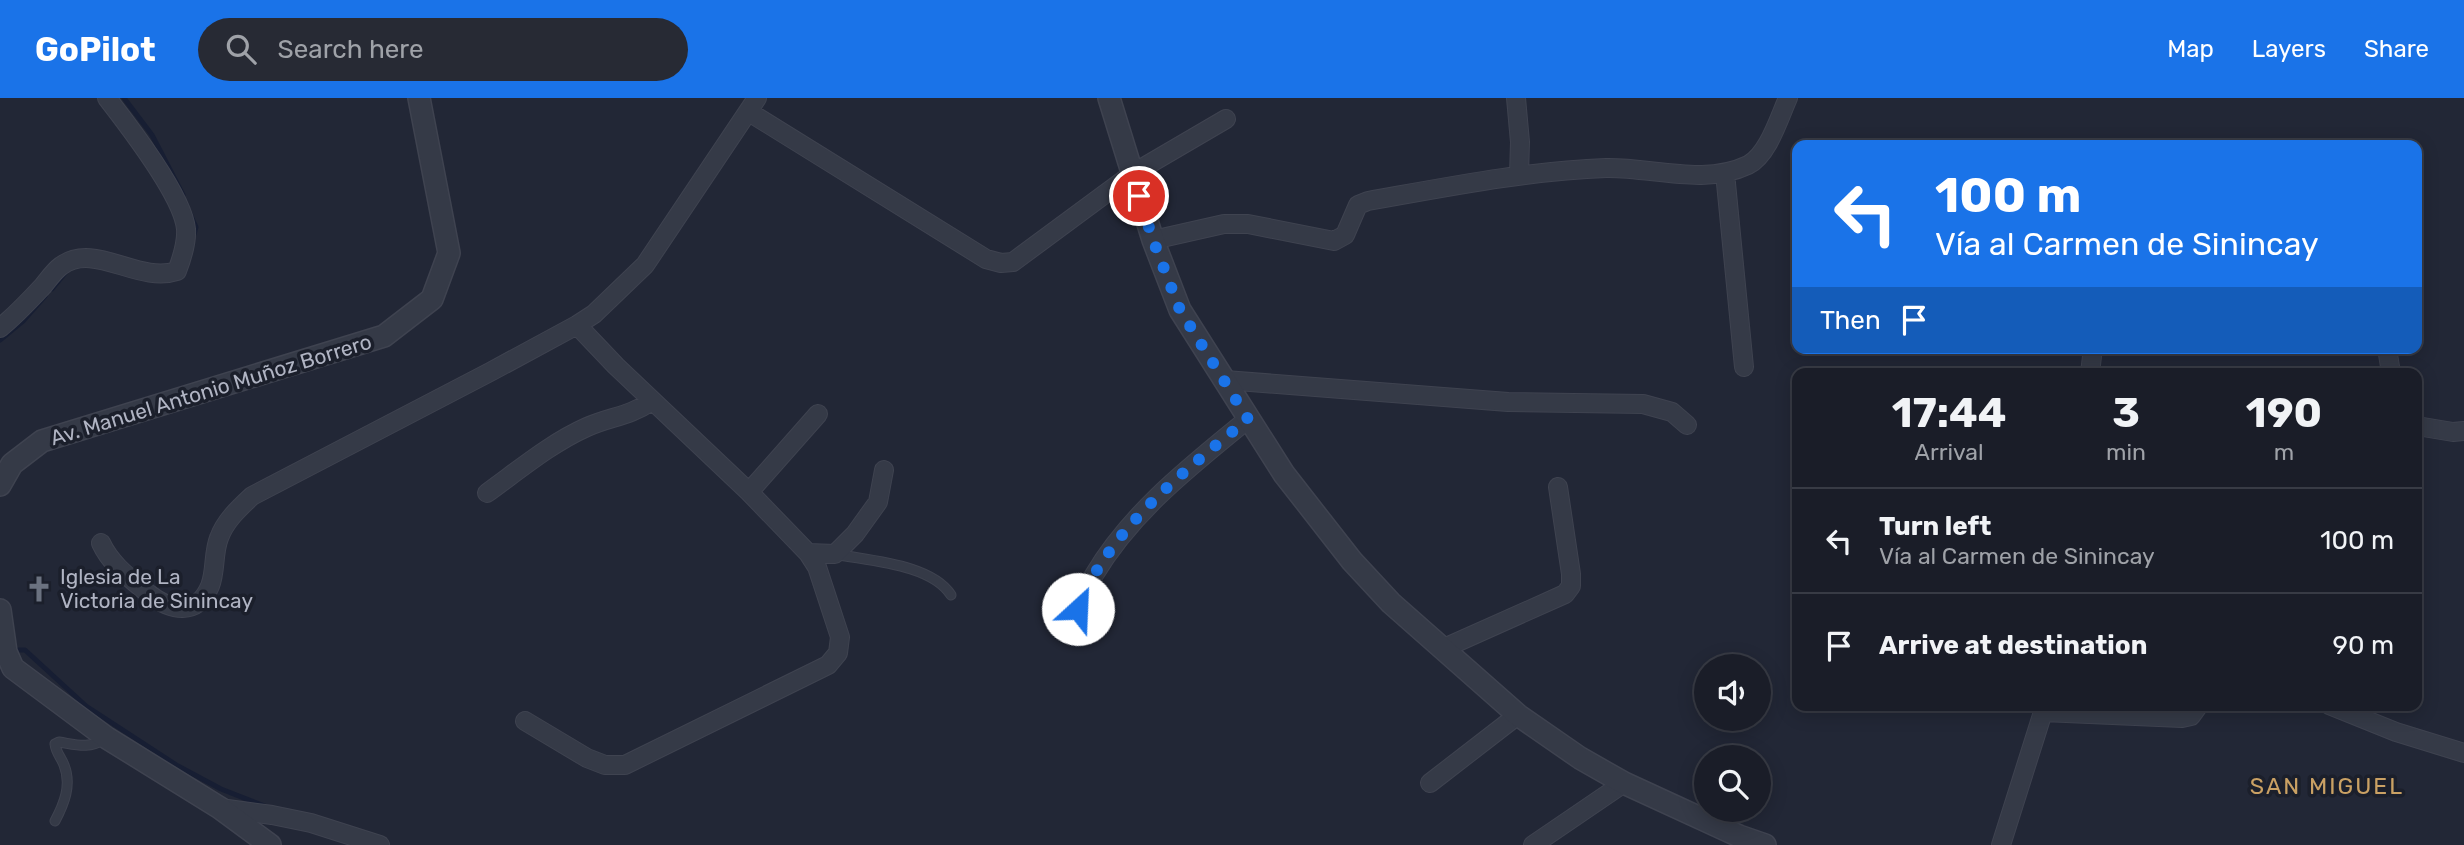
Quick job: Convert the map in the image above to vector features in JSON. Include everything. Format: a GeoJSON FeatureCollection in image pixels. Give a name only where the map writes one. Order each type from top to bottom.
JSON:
{"type":"FeatureCollection","features":[{"type":"Feature","properties":{"kind":"street"},"geometry":{"type":"LineString","coordinates":[[0,328],[17,315],[61,265],[74,259],[91,256],[132,270],[164,275],[177,271],[183,256],[186,228],[172,192],[135,134],[107,98]]}},
{"type":"Feature","properties":{"kind":"street","name":"Av. Manuel Antonio Muñoz Borrero"},"geometry":{"type":"LineString","coordinates":[[0,485],[12,464],[42,441],[384,336],[432,299],[449,253],[419,98]]}},
{"type":"Feature","properties":{"kind":"street"},"geometry":{"type":"LineString","coordinates":[[1109,98],[1153,240],[1180,310],[1284,474],[1352,561],[1391,603],[1518,715],[1580,758],[1624,783],[1739,836],[1765,845]]}},
{"type":"Feature","properties":{"kind":"street"},"geometry":{"type":"LineString","coordinates":[[1516,98],[1520,142],[1519,175]]}},
{"type":"Feature","properties":{"kind":"street"},"geometry":{"type":"LineString","coordinates":[[1153,240],[1224,225],[1248,224],[1335,241],[1345,234],[1359,205],[1368,201],[1519,175],[1608,168],[1725,173],[1761,157],[1788,98]]}},
{"type":"Feature","properties":{"kind":"street"},"geometry":{"type":"LineString","coordinates":[[101,543],[121,571],[158,601],[179,610],[196,605],[210,586],[219,538],[234,512],[252,496],[594,314],[645,265],[753,105],[986,259],[1001,263],[1013,262],[1132,174],[1226,119]]}},
{"type":"Feature","properties":{"kind":"street"},"geometry":{"type":"LineString","coordinates":[[1725,173],[1744,367]]}},
{"type":"Feature","properties":{"kind":"street"},"geometry":{"type":"LineString","coordinates":[[525,721],[587,758],[605,765],[625,765],[828,665],[838,653],[840,637],[817,567],[808,553],[577,325]]}},
{"type":"Feature","properties":{"kind":"street"},"geometry":{"type":"LineString","coordinates":[[1225,380],[1508,402],[1643,404],[1672,412],[1687,425]]}},
{"type":"Feature","properties":{"kind":"street"},"geometry":{"type":"LineString","coordinates":[[486,492],[566,438],[588,427],[636,412],[652,401]]}},
{"type":"Feature","properties":{"kind":"street"},"geometry":{"type":"LineString","coordinates":[[749,492],[818,415]]}},
{"type":"Feature","properties":{"kind":"street"},"geometry":{"type":"LineString","coordinates":[[1078,609],[1094,575],[1121,536],[1156,497],[1248,419]]}},
{"type":"Feature","properties":{"kind":"street"},"geometry":{"type":"LineString","coordinates":[[2422,427],[2464,431]]}},
{"type":"Feature","properties":{"kind":"street"},"geometry":{"type":"LineString","coordinates":[[808,553],[835,554],[855,534],[878,502],[884,470]]}},
{"type":"Feature","properties":{"kind":"street"},"geometry":{"type":"LineString","coordinates":[[1442,649],[1565,594],[1571,586],[1572,574],[1558,487]]}},
{"type":"Feature","properties":{"kind":"street"},"geometry":{"type":"LineString","coordinates":[[0,610],[3,654],[13,668],[107,738],[220,808],[270,845]]}},
{"type":"Feature","properties":{"kind":"street"},"geometry":{"type":"LineString","coordinates":[[2001,845],[2043,711]]}},
{"type":"Feature","properties":{"kind":"street"},"geometry":{"type":"LineString","coordinates":[[2085,711],[2182,718],[2191,716],[2195,711]]}},
{"type":"Feature","properties":{"kind":"street"},"geometry":{"type":"LineString","coordinates":[[2344,711],[2396,732],[2464,753]]}},
{"type":"Feature","properties":{"kind":"street"},"geometry":{"type":"LineString","coordinates":[[1430,783],[1518,715]]}},
{"type":"Feature","properties":{"kind":"street"},"geometry":{"type":"LineString","coordinates":[[1533,845],[1624,783]]}},
{"type":"Feature","properties":{"kind":"street"},"geometry":{"type":"LineString","coordinates":[[220,808],[272,815],[311,824],[380,845]]}},
{"type":"Feature","properties":{"kind":"lane"},"geometry":{"type":"LineString","coordinates":[[835,554],[927,574],[944,584],[951,595]]}},
{"type":"Feature","properties":{"kind":"lane"},"geometry":{"type":"LineString","coordinates":[[55,821],[67,793],[67,783],[65,766],[55,744],[59,742],[94,746],[107,738]]}},
{"type":"Feature","properties":{"kind":"waterway"},"geometry":{"type":"LineString","coordinates":[[124,98],[152,135],[183,195]]}},
{"type":"Feature","properties":{"kind":"waterway"},"geometry":{"type":"LineString","coordinates":[[190,214],[196,227],[194,234]]}},
{"type":"Feature","properties":{"kind":"waterway"},"geometry":{"type":"LineString","coordinates":[[52,289],[66,272]]}},
{"type":"Feature","properties":{"kind":"waterway"},"geometry":{"type":"LineString","coordinates":[[0,340],[23,321],[45,296]]}},
{"type":"Feature","properties":{"kind":"waterway"},"geometry":{"type":"LineString","coordinates":[[10,650],[25,650],[86,706],[178,766],[221,789],[267,807]]}},
{"type":"Feature","properties":{"kind":"place","name":"Iglesia de La Victoria de Sinincay"},"geometry":{"type":"Point","coordinates":[39,589]}},
{"type":"Feature","properties":{"kind":"district","name":"SAN MIGUEL"},"geometry":{"type":"Point","coordinates":[2327,786]}},
{"type":"Feature","properties":{"kind":"route"},"geometry":{"type":"LineString","coordinates":[[1078,609],[1094,575],[1121,536],[1156,497],[1248,419],[1180,310],[1139,196]]}}]}
